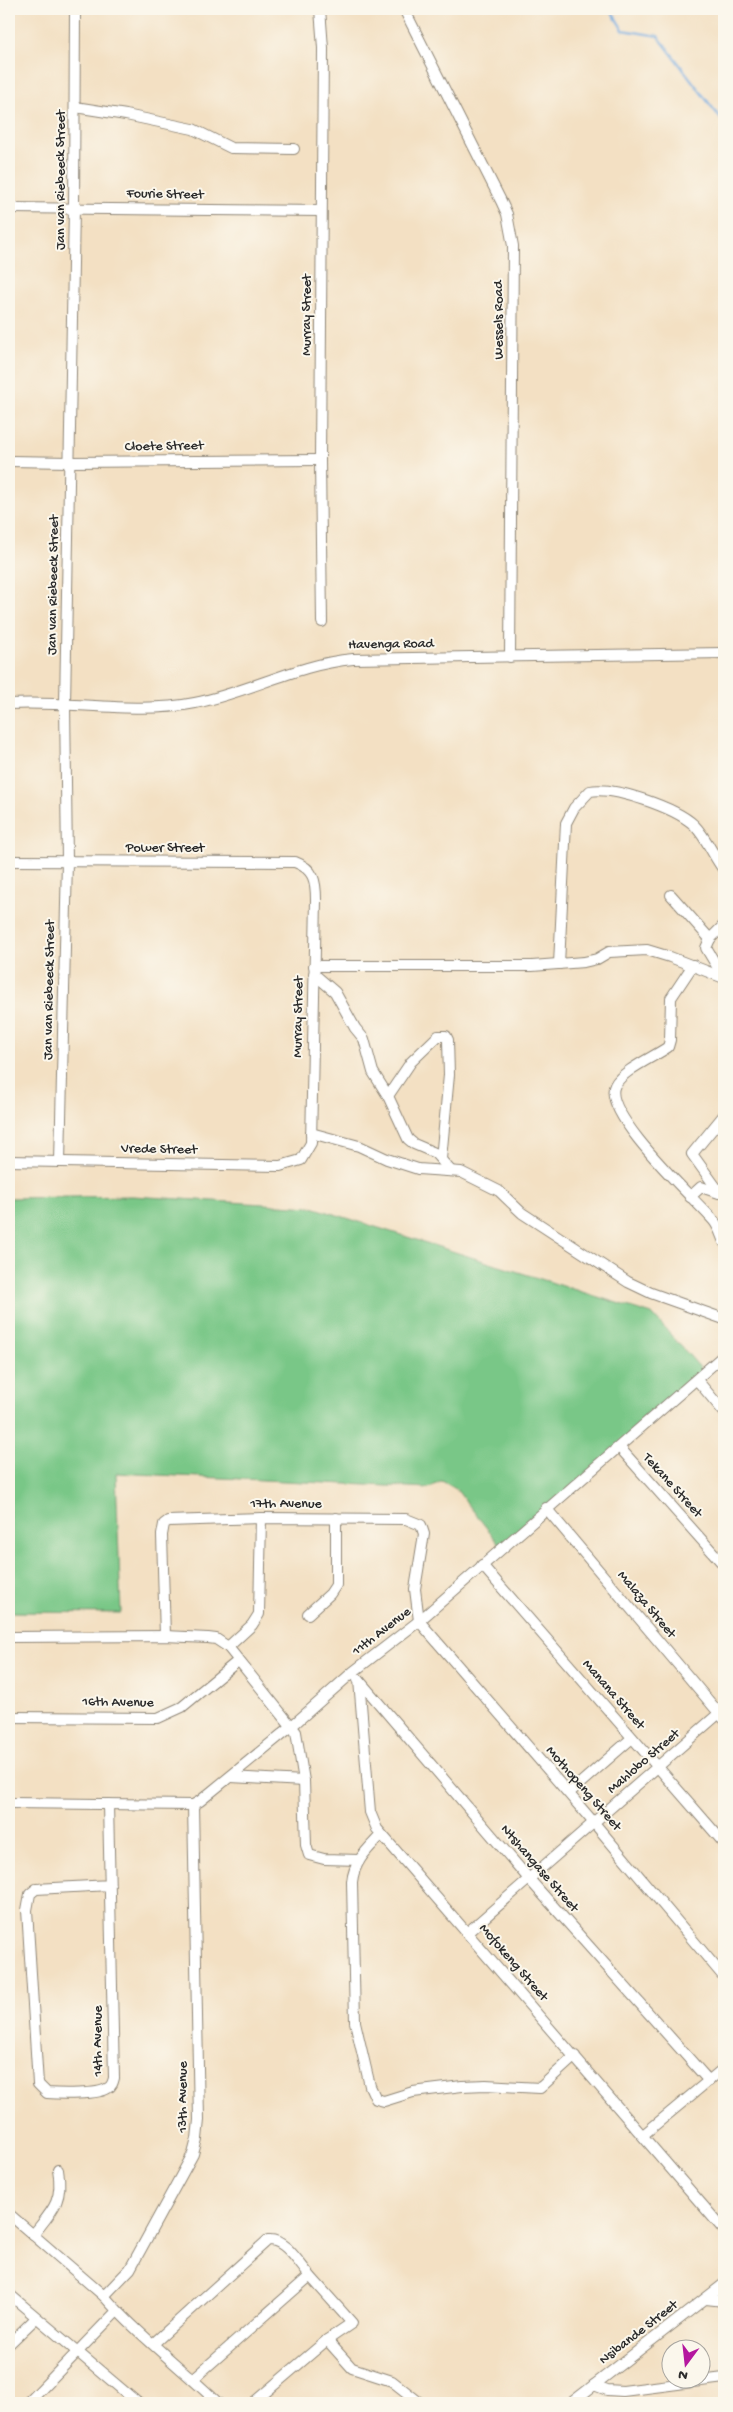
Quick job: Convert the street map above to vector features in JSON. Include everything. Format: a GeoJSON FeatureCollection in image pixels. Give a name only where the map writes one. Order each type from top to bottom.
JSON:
{"type":"FeatureCollection","features":[{"type":"Feature","properties":{"kind":"street","name":"Jan van Riebeeck Street"},"geometry":{"type":"LineString","coordinates":[[60,1162],[67,861],[65,704],[74,208],[75,9]]}},
{"type":"Feature","properties":{"kind":"street","name":"Murray Street"},"geometry":{"type":"LineString","coordinates":[[320,9],[323,48],[320,460],[322,622]]}},
{"type":"Feature","properties":{"kind":"street","name":"Wessels Road"},"geometry":{"type":"LineString","coordinates":[[404,9],[501,201],[511,230],[513,246],[510,657]]}},
{"type":"Feature","properties":{"kind":"street"},"geometry":{"type":"LineString","coordinates":[[75,107],[126,114],[194,129],[230,148],[294,149]]}},
{"type":"Feature","properties":{"kind":"street","name":"Fourie Street"},"geometry":{"type":"LineString","coordinates":[[9,208],[321,211]]}},
{"type":"Feature","properties":{"kind":"street","name":"Cloete Street"},"geometry":{"type":"LineString","coordinates":[[9,460],[70,462],[320,460]]}},
{"type":"Feature","properties":{"kind":"street","name":"Havenga Road"},"geometry":{"type":"LineString","coordinates":[[9,704],[144,706],[196,703],[322,663],[344,659],[724,654]]}},
{"type":"Feature","properties":{"kind":"street"},"geometry":{"type":"LineString","coordinates":[[559,964],[566,823],[574,808],[590,791],[604,791],[638,798],[683,817],[701,833],[724,870]]}},
{"type":"Feature","properties":{"kind":"street","name":"Power Street"},"geometry":{"type":"LineString","coordinates":[[9,861],[284,861],[304,865],[310,870],[314,879]]}},
{"type":"Feature","properties":{"kind":"street","name":"Murray Street"},"geometry":{"type":"LineString","coordinates":[[305,1155],[311,1143],[316,908],[314,879]]}},
{"type":"Feature","properties":{"kind":"street"},"geometry":{"type":"LineString","coordinates":[[671,895],[710,939]]}},
{"type":"Feature","properties":{"kind":"street"},"geometry":{"type":"LineString","coordinates":[[724,925],[710,939],[706,948],[724,978]]}},
{"type":"Feature","properties":{"kind":"street"},"geometry":{"type":"LineString","coordinates":[[314,970],[559,964],[597,960],[609,952],[647,950],[693,965],[724,978]]}},
{"type":"Feature","properties":{"kind":"street"},"geometry":{"type":"LineString","coordinates":[[693,965],[672,998],[670,1043],[665,1049],[624,1075],[615,1084],[613,1093],[619,1108],[641,1145],[714,1222],[724,1242]]}},
{"type":"Feature","properties":{"kind":"street"},"geometry":{"type":"LineString","coordinates":[[314,970],[340,1000],[355,1028],[364,1040],[373,1072],[388,1096],[410,1142],[430,1151],[441,1159],[450,1170]]}},
{"type":"Feature","properties":{"kind":"street"},"geometry":{"type":"LineString","coordinates":[[388,1096],[422,1050],[438,1036],[446,1036],[449,1074],[441,1159]]}},
{"type":"Feature","properties":{"kind":"street"},"geometry":{"type":"LineString","coordinates":[[722,1194],[692,1154],[724,1115]]}},
{"type":"Feature","properties":{"kind":"street"},"geometry":{"type":"LineString","coordinates":[[311,1133],[359,1146],[418,1169],[461,1172],[499,1191],[522,1213],[633,1284],[724,1318]]}},
{"type":"Feature","properties":{"kind":"street","name":"Vrede Street"},"geometry":{"type":"LineString","coordinates":[[9,1162],[280,1166],[293,1164],[305,1155]]}},
{"type":"Feature","properties":{"kind":"street"},"geometry":{"type":"LineString","coordinates":[[690,1197],[701,1187],[722,1194]]}},
{"type":"Feature","properties":{"kind":"street","name":"11th Avenue"},"geometry":{"type":"LineString","coordinates":[[193,1805],[231,1777],[356,1676],[546,1508],[620,1448],[724,1355]]}},
{"type":"Feature","properties":{"kind":"street"},"geometry":{"type":"LineString","coordinates":[[697,1380],[724,1412]]}},
{"type":"Feature","properties":{"kind":"street","name":"Tekane Street"},"geometry":{"type":"LineString","coordinates":[[620,1448],[724,1565]]}},
{"type":"Feature","properties":{"kind":"street","name":"Malaza Street"},"geometry":{"type":"LineString","coordinates":[[546,1508],[723,1714]]}},
{"type":"Feature","properties":{"kind":"street"},"geometry":{"type":"LineString","coordinates":[[228,1647],[252,1625],[259,1614],[261,1518]]}},
{"type":"Feature","properties":{"kind":"street","name":"17th Avenue"},"geometry":{"type":"LineString","coordinates":[[165,1636],[162,1543],[164,1524],[172,1520],[261,1518],[406,1519],[422,1526],[423,1540],[415,1589],[419,1621]]}},
{"type":"Feature","properties":{"kind":"street"},"geometry":{"type":"LineString","coordinates":[[308,1614],[330,1594],[336,1585],[336,1518]]}},
{"type":"Feature","properties":{"kind":"street","name":"Manana Street"},"geometry":{"type":"LineString","coordinates":[[482,1565],[724,1843]]}},
{"type":"Feature","properties":{"kind":"street","name":"Mothopeng Street"},"geometry":{"type":"LineString","coordinates":[[419,1621],[569,1793],[724,1978]]}},
{"type":"Feature","properties":{"kind":"street"},"geometry":{"type":"LineString","coordinates":[[9,1637],[165,1636],[216,1639],[228,1647],[293,1725],[298,1738],[304,1781],[306,1846],[308,1855],[324,1859],[359,1860]]}},
{"type":"Feature","properties":{"kind":"street","name":"16th Avenue"},"geometry":{"type":"LineString","coordinates":[[9,1717],[158,1718],[182,1707],[238,1660]]}},
{"type":"Feature","properties":{"kind":"street","name":"Mofokeng Street"},"geometry":{"type":"LineString","coordinates":[[356,1676],[370,1812],[372,1821],[381,1835],[468,1932],[724,2230]]}},
{"type":"Feature","properties":{"kind":"street","name":"Ntshangase Street"},"geometry":{"type":"LineString","coordinates":[[356,1676],[529,1879],[709,2081]]}},
{"type":"Feature","properties":{"kind":"street","name":"Mahlobo Street"},"geometry":{"type":"LineString","coordinates":[[468,1932],[723,1714]]}},
{"type":"Feature","properties":{"kind":"street"},"geometry":{"type":"LineString","coordinates":[[569,1793],[632,1738]]}},
{"type":"Feature","properties":{"kind":"street"},"geometry":{"type":"LineString","coordinates":[[231,1777],[304,1781]]}},
{"type":"Feature","properties":{"kind":"street"},"geometry":{"type":"LineString","coordinates":[[9,1803],[193,1805]]}},
{"type":"Feature","properties":{"kind":"street","name":"14th Avenue"},"geometry":{"type":"LineString","coordinates":[[108,1804],[110,1885],[113,2082],[110,2088],[100,2091],[47,2094],[38,2084],[27,1910],[28,1898],[36,1889],[110,1885]]}},
{"type":"Feature","properties":{"kind":"street","name":"13th Avenue"},"geometry":{"type":"LineString","coordinates":[[104,2296],[130,2269],[192,2154],[197,2139],[199,2120],[193,1805]]}},
{"type":"Feature","properties":{"kind":"street"},"geometry":{"type":"LineString","coordinates":[[381,1835],[359,1860],[352,1882],[355,2022],[370,2086],[376,2098],[384,2101],[413,2092],[486,2084],[540,2088],[575,2056]]}},
{"type":"Feature","properties":{"kind":"street"},"geometry":{"type":"LineString","coordinates":[[643,2135],[724,2068]]}},
{"type":"Feature","properties":{"kind":"street"},"geometry":{"type":"LineString","coordinates":[[33,2235],[59,2199],[58,2170]]}},
{"type":"Feature","properties":{"kind":"street"},"geometry":{"type":"LineString","coordinates":[[9,2214],[104,2296],[117,2311],[218,2403]]}},
{"type":"Feature","properties":{"kind":"street"},"geometry":{"type":"LineString","coordinates":[[154,2343],[268,2240],[276,2240],[352,2323],[328,2340],[252,2403]]}},
{"type":"Feature","properties":{"kind":"street"},"geometry":{"type":"LineString","coordinates":[[193,2379],[310,2276]]}},
{"type":"Feature","properties":{"kind":"street","name":"Nsibande Street"},"geometry":{"type":"LineString","coordinates":[[571,2403],[724,2284]]}},
{"type":"Feature","properties":{"kind":"street"},"geometry":{"type":"LineString","coordinates":[[9,2294],[138,2403]]}},
{"type":"Feature","properties":{"kind":"street"},"geometry":{"type":"LineString","coordinates":[[706,2299],[724,2301]]}},
{"type":"Feature","properties":{"kind":"street"},"geometry":{"type":"LineString","coordinates":[[28,2403],[78,2354],[117,2311]]}},
{"type":"Feature","properties":{"kind":"street"},"geometry":{"type":"LineString","coordinates":[[9,2344],[36,2318]]}},
{"type":"Feature","properties":{"kind":"street"},"geometry":{"type":"LineString","coordinates":[[328,2340],[352,2368],[392,2380],[420,2403]]}},
{"type":"Feature","properties":{"kind":"street"},"geometry":{"type":"LineString","coordinates":[[594,2384],[607,2390],[623,2391],[724,2378]]}},
{"type":"Feature","properties":{"kind":"green space"},"geometry":{"type":"Polygon","coordinates":[[[132,1196],[312,1207],[652,1314],[705,1373],[504,1550],[456,1489],[442,1481],[429,1488],[116,1473],[121,1613],[9,1612],[9,1198],[132,1196]]]}},
{"type":"Feature","properties":{"kind":"waterway"},"geometry":{"type":"LineString","coordinates":[[610,9],[623,30],[658,36],[724,123]]}}]}
